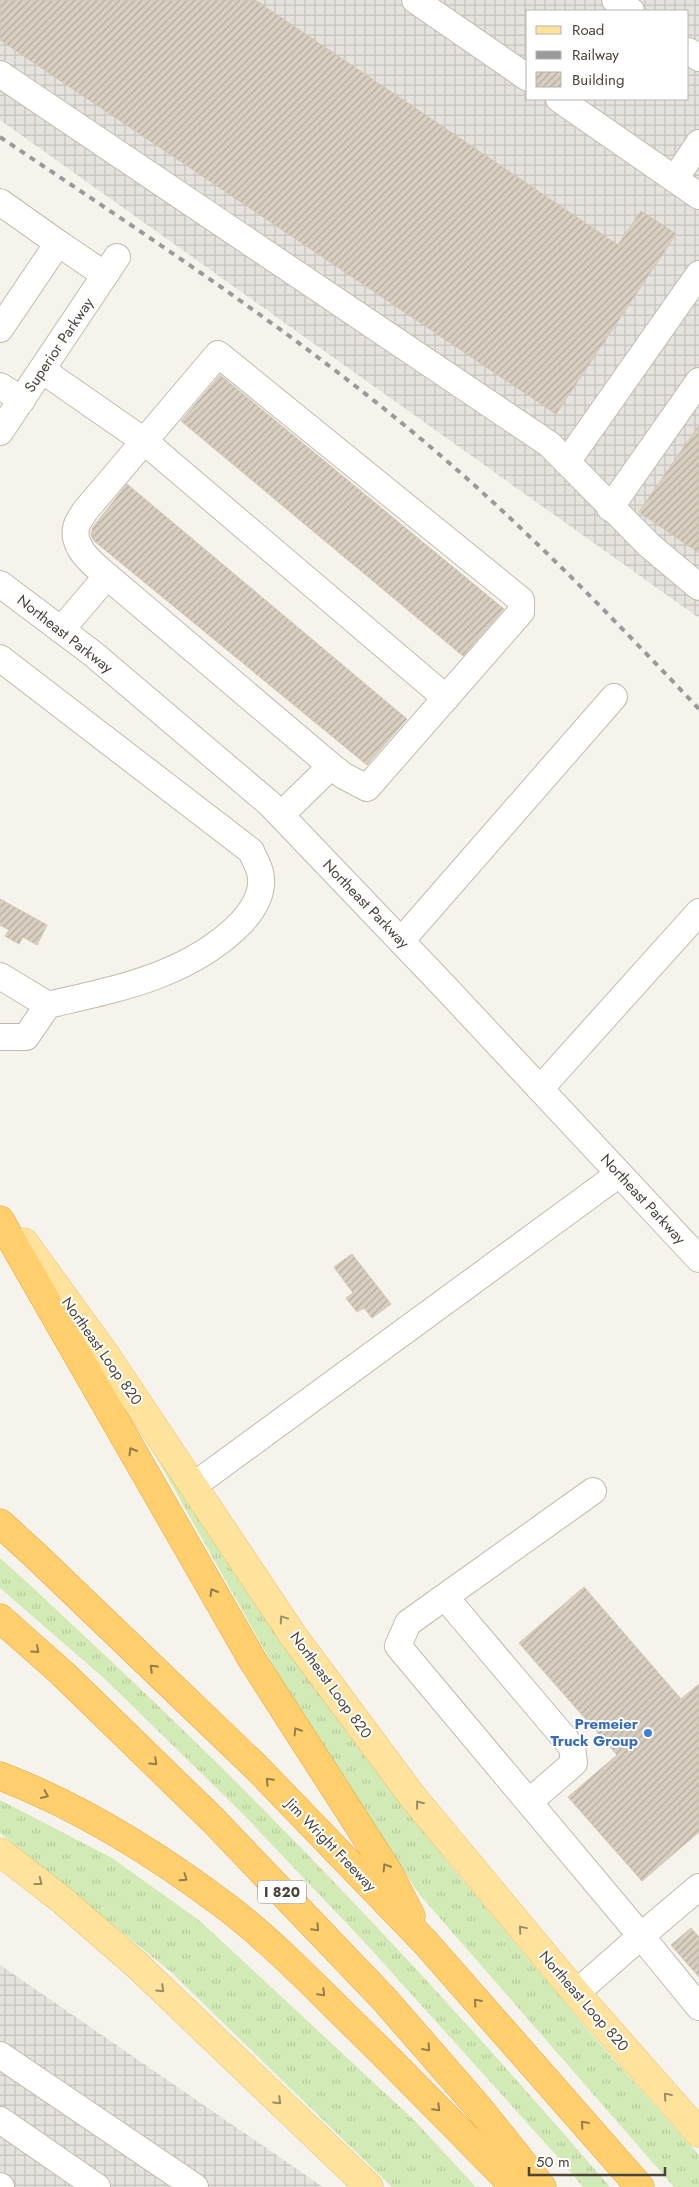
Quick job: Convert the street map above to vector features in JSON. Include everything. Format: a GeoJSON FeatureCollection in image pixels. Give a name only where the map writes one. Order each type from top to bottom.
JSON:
{"type":"FeatureCollection","features":[{"type":"Feature","properties":{"kind":"highway"},"geometry":{"type":"LineString","coordinates":[[0,1220],[253,1661],[389,1873],[425,1942]]}},
{"type":"Feature","properties":{"kind":"highway","name":"Jim Wright Freeway"},"geometry":{"type":"LineString","coordinates":[[0,1523],[44,1562],[256,1767],[425,1942],[640,2187]]}},
{"type":"Feature","properties":{"kind":"highway","name":"I 820"},"geometry":{"type":"LineString","coordinates":[[0,1618],[62,1673],[213,1820],[377,1992],[478,2107],[542,2187]]}},
{"type":"Feature","properties":{"kind":"highway"},"geometry":{"type":"LineString","coordinates":[[0,1776],[67,1806],[115,1833],[228,1909],[292,1964],[515,2187]]}},
{"type":"Feature","properties":{"kind":"main road","name":"Northeast Loop 820"},"geometry":{"type":"LineString","coordinates":[[0,1209],[105,1354],[294,1637],[412,1796],[576,1993],[699,2133]]}},
{"type":"Feature","properties":{"kind":"main road"},"geometry":{"type":"LineString","coordinates":[[0,1852],[62,1900],[138,1966],[369,2187]]}},
{"type":"Feature","properties":{"kind":"street"},"geometry":{"type":"LineString","coordinates":[[415,0],[526,77]]}},
{"type":"Feature","properties":{"kind":"street"},"geometry":{"type":"LineString","coordinates":[[615,0],[630,10]]}},
{"type":"Feature","properties":{"kind":"street"},"geometry":{"type":"LineString","coordinates":[[0,74],[549,444],[610,508],[650,546],[699,587]]}},
{"type":"Feature","properties":{"kind":"street"},"geometry":{"type":"LineString","coordinates":[[559,100],[699,196]]}},
{"type":"Feature","properties":{"kind":"street"},"geometry":{"type":"LineString","coordinates":[[675,179],[699,143]]}},
{"type":"Feature","properties":{"kind":"street"},"geometry":{"type":"LineString","coordinates":[[0,202],[58,243],[4,318]]}},
{"type":"Feature","properties":{"kind":"street","name":"Superior Parkway"},"geometry":{"type":"LineString","coordinates":[[0,432],[112,266],[58,243]]}},
{"type":"Feature","properties":{"kind":"street"},"geometry":{"type":"LineString","coordinates":[[567,462],[699,274]]}},
{"type":"Feature","properties":{"kind":"street"},"geometry":{"type":"LineString","coordinates":[[218,354],[521,600],[521,612],[367,788],[344,776],[331,766],[107,576],[86,557],[76,542],[76,528],[84,510],[218,354]]}},
{"type":"Feature","properties":{"kind":"street"},"geometry":{"type":"LineString","coordinates":[[42,370],[144,441],[446,698]]}},
{"type":"Feature","properties":{"kind":"street"},"geometry":{"type":"LineString","coordinates":[[610,508],[699,380]]}},
{"type":"Feature","properties":{"kind":"street"},"geometry":{"type":"LineString","coordinates":[[0,386],[22,400]]}},
{"type":"Feature","properties":{"kind":"street"},"geometry":{"type":"LineString","coordinates":[[61,630],[107,576]]}},
{"type":"Feature","properties":{"kind":"street","name":"Northeast Parkway"},"geometry":{"type":"LineString","coordinates":[[0,584],[61,630],[224,763],[281,815],[699,1259]]}},
{"type":"Feature","properties":{"kind":"street"},"geometry":{"type":"LineString","coordinates":[[0,658],[251,851],[261,874],[259,896],[252,912],[227,937],[199,957],[161,975],[48,1005],[26,1037],[0,1037]]}},
{"type":"Feature","properties":{"kind":"street"},"geometry":{"type":"LineString","coordinates":[[401,941],[614,697]]}},
{"type":"Feature","properties":{"kind":"street"},"geometry":{"type":"LineString","coordinates":[[281,815],[331,766]]}},
{"type":"Feature","properties":{"kind":"street"},"geometry":{"type":"LineString","coordinates":[[540,1089],[699,912]]}},
{"type":"Feature","properties":{"kind":"street"},"geometry":{"type":"LineString","coordinates":[[0,976],[48,1005]]}},
{"type":"Feature","properties":{"kind":"street"},"geometry":{"type":"LineString","coordinates":[[193,1486],[619,1174]]}},
{"type":"Feature","properties":{"kind":"street"},"geometry":{"type":"LineString","coordinates":[[593,1491],[408,1623],[398,1646],[699,2007]]}},
{"type":"Feature","properties":{"kind":"street"},"geometry":{"type":"LineString","coordinates":[[445,1597],[572,1748],[574,1763],[529,1802]]}},
{"type":"Feature","properties":{"kind":"street"},"geometry":{"type":"LineString","coordinates":[[576,1993],[699,1887]]}},
{"type":"Feature","properties":{"kind":"street"},"geometry":{"type":"LineString","coordinates":[[0,2055],[194,2187]]}},
{"type":"Feature","properties":{"kind":"street"},"geometry":{"type":"LineString","coordinates":[[0,2120],[97,2187]]}},
{"type":"Feature","properties":{"kind":"shaded area"},"geometry":{"type":"Polygon","coordinates":[[[0,0],[699,0],[699,618],[0,120],[0,0]]]}},
{"type":"Feature","properties":{"kind":"shaded area"},"geometry":{"type":"Polygon","coordinates":[[[0,1965],[323,2187],[0,2187],[0,1965]]]}},
{"type":"Feature","properties":{"kind":"green space"},"geometry":{"type":"Polygon","coordinates":[[[144,1435],[328,1705],[449,1864],[594,2037],[699,2155],[699,2187],[674,2187],[419,1894],[292,1699],[144,1435]]]}},
{"type":"Feature","properties":{"kind":"green space"},"geometry":{"type":"Polygon","coordinates":[[[0,1558],[129,1678],[316,1863],[495,2055],[610,2187],[583,2187],[368,1946],[242,1813],[106,1680],[0,1588],[0,1558]]]}},
{"type":"Feature","properties":{"kind":"green space"},"geometry":{"type":"Polygon","coordinates":[[[0,1800],[112,1858],[200,1921],[415,2121],[476,2187],[392,2187],[171,1972],[0,1833],[0,1800]]]}},
{"type":"Feature","properties":{"kind":"building"},"geometry":{"type":"Polygon","coordinates":[[[0,0],[255,0],[618,245],[641,211],[676,234],[556,414],[0,40],[0,0]]]}},
{"type":"Feature","properties":{"kind":"building"},"geometry":{"type":"Polygon","coordinates":[[[220,375],[504,609],[463,656],[181,421],[220,375]]]}},
{"type":"Feature","properties":{"kind":"building"},"geometry":{"type":"Polygon","coordinates":[[[699,425],[699,553],[639,512],[699,425]]]}},
{"type":"Feature","properties":{"kind":"building"},"geometry":{"type":"Polygon","coordinates":[[[127,484],[407,719],[367,765],[93,540],[91,534],[93,527],[127,484]]]}},
{"type":"Feature","properties":{"kind":"building"},"geometry":{"type":"Polygon","coordinates":[[[0,899],[47,925],[37,945],[23,937],[19,944],[5,936],[9,930],[0,925],[0,899]]]}},
{"type":"Feature","properties":{"kind":"building"},"geometry":{"type":"Polygon","coordinates":[[[352,1254],[391,1304],[372,1318],[364,1308],[357,1312],[346,1298],[353,1293],[334,1267],[352,1254]]]}},
{"type":"Feature","properties":{"kind":"building","name":"Premeier Truck Group"},"geometry":{"type":"Polygon","coordinates":[[[584,1587],[681,1699],[699,1684],[699,1832],[642,1881],[568,1797],[617,1755],[519,1643],[584,1587]]]}},
{"type":"Feature","properties":{"kind":"building"},"geometry":{"type":"Polygon","coordinates":[[[691,1928],[699,1937],[699,1977],[671,1945],[691,1928]]]}},
{"type":"Feature","properties":{"kind":"railway"},"geometry":{"type":"LineString","coordinates":[[0,137],[182,260],[302,345],[417,436],[473,484],[560,566],[699,709]]}},
{"type":"Feature","properties":{"kind":"place","name":"Premeier Truck Group"},"geometry":{"type":"Point","coordinates":[648,1733]}}]}
